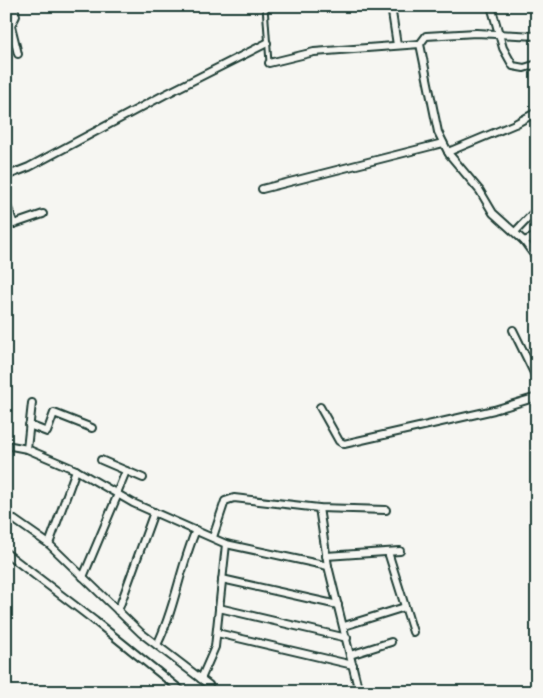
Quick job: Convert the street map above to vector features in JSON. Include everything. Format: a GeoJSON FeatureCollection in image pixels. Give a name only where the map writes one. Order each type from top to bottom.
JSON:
{"type":"FeatureCollection","features":[{"type":"Feature","properties":{"kind":"street"},"geometry":{"type":"LineString","coordinates":[[6,8],[12,6],[16,16],[12,26],[18,54]]}},
{"type":"Feature","properties":{"kind":"street"},"geometry":{"type":"LineString","coordinates":[[390,6],[397,45]]}},
{"type":"Feature","properties":{"kind":"street"},"geometry":{"type":"LineString","coordinates":[[490,6],[500,33],[503,48],[513,66],[524,68],[537,64]]}},
{"type":"Feature","properties":{"kind":"street"},"geometry":{"type":"LineString","coordinates":[[537,36],[500,33],[431,35],[423,38],[420,44],[438,132],[448,152],[480,191],[493,213],[515,232],[537,259]]}},
{"type":"Feature","properties":{"kind":"street"},"geometry":{"type":"LineString","coordinates":[[6,176],[29,167],[267,43]]}},
{"type":"Feature","properties":{"kind":"street"},"geometry":{"type":"LineString","coordinates":[[268,63],[314,52],[420,44]]}},
{"type":"Feature","properties":{"kind":"street"},"geometry":{"type":"LineString","coordinates":[[448,152],[515,124],[537,112]]}},
{"type":"Feature","properties":{"kind":"street"},"geometry":{"type":"LineString","coordinates":[[262,189],[444,143]]}},
{"type":"Feature","properties":{"kind":"street"},"geometry":{"type":"LineString","coordinates":[[6,202],[14,224],[43,214]]}},
{"type":"Feature","properties":{"kind":"street"},"geometry":{"type":"LineString","coordinates":[[515,232],[537,209]]}},
{"type":"Feature","properties":{"kind":"street"},"geometry":{"type":"LineString","coordinates":[[524,242],[537,236]]}},
{"type":"Feature","properties":{"kind":"street"},"geometry":{"type":"LineString","coordinates":[[513,330],[537,379]]}},
{"type":"Feature","properties":{"kind":"street"},"geometry":{"type":"LineString","coordinates":[[320,407],[339,441],[344,444],[494,410],[537,397]]}},
{"type":"Feature","properties":{"kind":"street"},"geometry":{"type":"LineString","coordinates":[[27,448],[32,403]]}},
{"type":"Feature","properties":{"kind":"street"},"geometry":{"type":"LineString","coordinates":[[30,425],[47,432],[54,413],[92,428]]}},
{"type":"Feature","properties":{"kind":"street"},"geometry":{"type":"LineString","coordinates":[[6,445],[27,448],[76,470],[117,494],[226,544],[328,566]]}},
{"type":"Feature","properties":{"kind":"street"},"geometry":{"type":"LineString","coordinates":[[101,460],[143,478]]}},
{"type":"Feature","properties":{"kind":"street"},"geometry":{"type":"LineString","coordinates":[[49,544],[76,470]]}},
{"type":"Feature","properties":{"kind":"street"},"geometry":{"type":"LineString","coordinates":[[83,577],[126,471]]}},
{"type":"Feature","properties":{"kind":"street"},"geometry":{"type":"LineString","coordinates":[[213,537],[225,501],[234,498],[319,508],[386,510]]}},
{"type":"Feature","properties":{"kind":"street"},"geometry":{"type":"LineString","coordinates":[[319,508],[328,566],[359,692]]}},
{"type":"Feature","properties":{"kind":"street"},"geometry":{"type":"LineString","coordinates":[[118,611],[154,512]]}},
{"type":"Feature","properties":{"kind":"street"},"geometry":{"type":"LineString","coordinates":[[6,514],[49,544],[156,645],[209,685],[207,692]]}},
{"type":"Feature","properties":{"kind":"street"},"geometry":{"type":"LineString","coordinates":[[156,645],[167,626],[186,556],[196,530]]}},
{"type":"Feature","properties":{"kind":"street"},"geometry":{"type":"LineString","coordinates":[[201,679],[215,647],[226,544]]}},
{"type":"Feature","properties":{"kind":"street"},"geometry":{"type":"LineString","coordinates":[[388,552],[413,632]]}},
{"type":"Feature","properties":{"kind":"street"},"geometry":{"type":"LineString","coordinates":[[326,556],[400,552]]}},
{"type":"Feature","properties":{"kind":"street"},"geometry":{"type":"LineString","coordinates":[[6,554],[95,621],[183,692]]}},
{"type":"Feature","properties":{"kind":"street"},"geometry":{"type":"LineString","coordinates":[[222,579],[338,605]]}},
{"type":"Feature","properties":{"kind":"street"},"geometry":{"type":"LineString","coordinates":[[344,626],[404,607]]}},
{"type":"Feature","properties":{"kind":"street"},"geometry":{"type":"LineString","coordinates":[[219,608],[347,638]]}},
{"type":"Feature","properties":{"kind":"street"},"geometry":{"type":"LineString","coordinates":[[217,633],[353,665]]}},
{"type":"Feature","properties":{"kind":"street"},"geometry":{"type":"LineString","coordinates":[[350,655],[391,642]]}},
{"type":"Feature","properties":{"kind":"lane"},"geometry":{"type":"LineString","coordinates":[[265,6],[268,63]]}}]}
